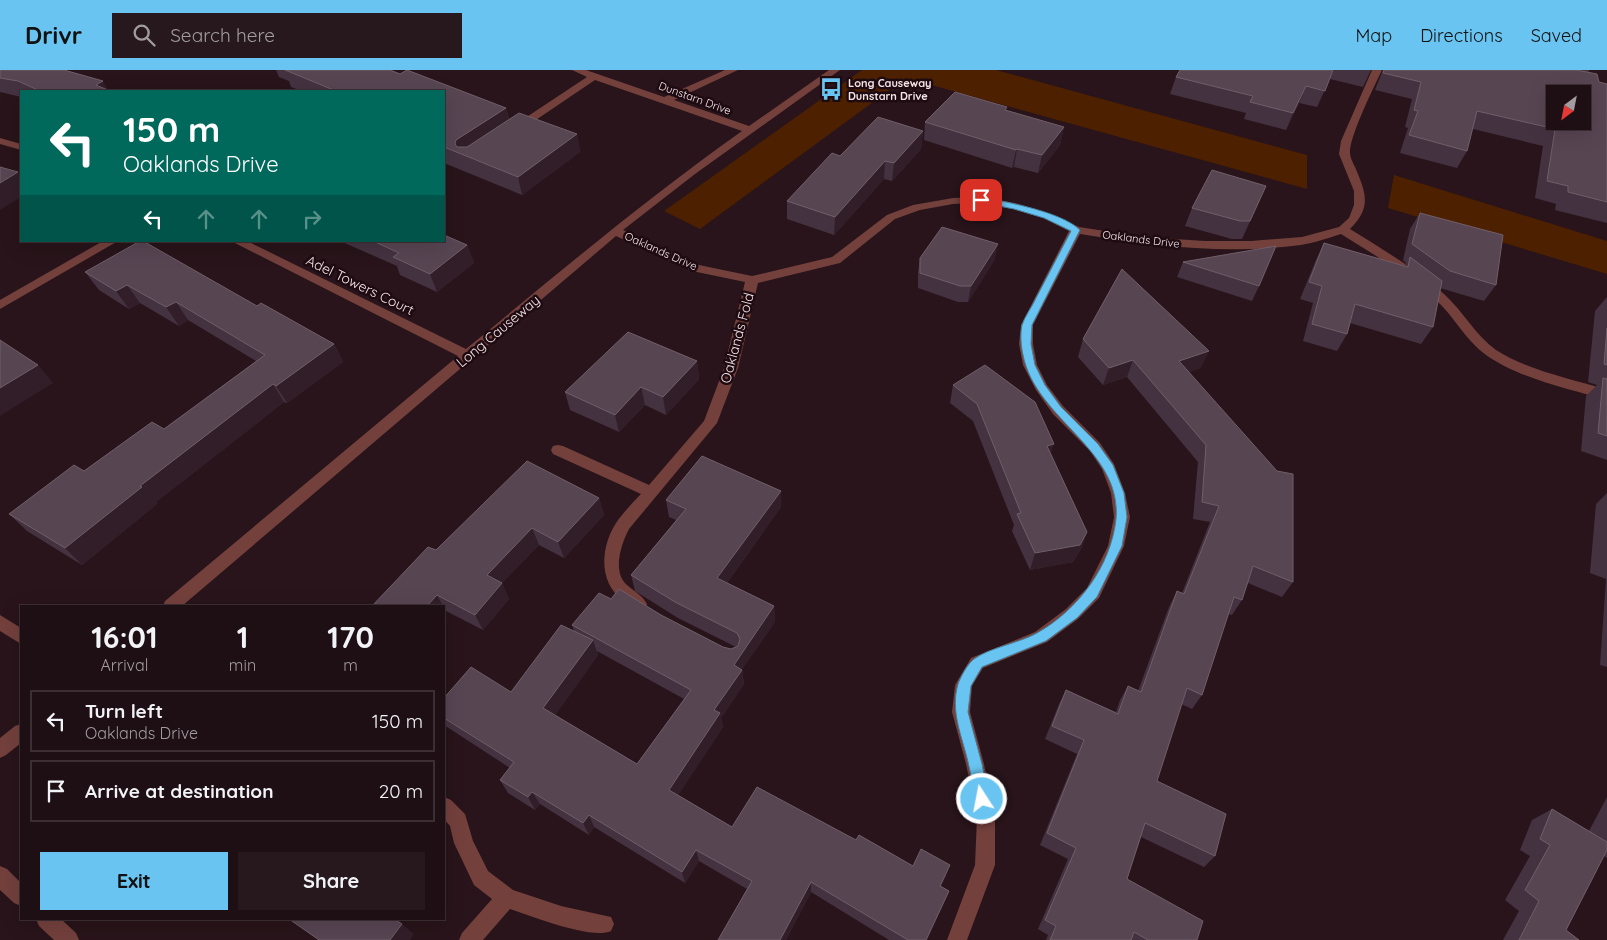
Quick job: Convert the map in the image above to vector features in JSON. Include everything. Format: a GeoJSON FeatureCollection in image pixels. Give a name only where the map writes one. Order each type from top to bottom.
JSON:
{"type":"FeatureCollection","features":[{"type":"Feature","properties":{"kind":"street","name":"Dunstarn Drive"},"geometry":{"type":"LineString","coordinates":[[577,70],[749,130]]}},
{"type":"Feature","properties":{"kind":"street"},"geometry":{"type":"LineString","coordinates":[[666,100],[733,70]]}},
{"type":"Feature","properties":{"kind":"street","name":"Long Causeway"},"geometry":{"type":"LineString","coordinates":[[172,605],[615,231],[749,130],[835,70]]}},
{"type":"Feature","properties":{"kind":"street"},"geometry":{"type":"LineString","coordinates":[[1377,70],[1346,141],[1344,154],[1360,191],[1360,205],[1354,219],[1343,230],[1418,278],[1442,299],[1473,338],[1493,353],[1527,369],[1607,395]]}},
{"type":"Feature","properties":{"kind":"street"},"geometry":{"type":"LineString","coordinates":[[506,135],[594,76]]}},
{"type":"Feature","properties":{"kind":"street"},"geometry":{"type":"LineString","coordinates":[[0,141],[20,146]]}},
{"type":"Feature","properties":{"kind":"street","name":"Oaklands Drive"},"geometry":{"type":"LineString","coordinates":[[615,231],[696,268],[752,280],[836,260],[891,218],[917,207],[953,201],[981,200],[1015,206],[1047,216],[1076,230],[1143,241],[1205,245],[1251,245],[1302,241],[1343,230]]}},
{"type":"Feature","properties":{"kind":"street"},"geometry":{"type":"LineString","coordinates":[[957,940],[985,865],[986,817],[975,764],[961,712],[964,685],[977,663],[1041,637],[1072,614],[1093,593],[1116,546],[1122,517],[1118,493],[1110,468],[1094,446],[1058,410],[1041,387],[1030,365],[1026,344],[1027,325],[1076,230]]}},
{"type":"Feature","properties":{"kind":"street"},"geometry":{"type":"LineString","coordinates":[[0,305],[110,242]]}},
{"type":"Feature","properties":{"kind":"street","name":"Adel Towers Court"},"geometry":{"type":"LineString","coordinates":[[239,242],[469,356]]}},
{"type":"Feature","properties":{"kind":"street","name":"Oaklands Fold"},"geometry":{"type":"LineString","coordinates":[[651,610],[634,602],[618,587],[612,568],[613,545],[623,525],[710,423],[731,368],[752,280]]}},
{"type":"Feature","properties":{"kind":"street"},"geometry":{"type":"LineString","coordinates":[[558,450],[651,492]]}},
{"type":"Feature","properties":{"kind":"street"},"geometry":{"type":"LineString","coordinates":[[0,622],[20,636]]}},
{"type":"Feature","properties":{"kind":"street"},"geometry":{"type":"LineString","coordinates":[[0,750],[20,733]]}},
{"type":"Feature","properties":{"kind":"street"},"geometry":{"type":"LineString","coordinates":[[445,807],[458,821],[464,843],[481,878],[507,898],[561,916],[604,924]]}},
{"type":"Feature","properties":{"kind":"street"},"geometry":{"type":"LineString","coordinates":[[0,876],[20,895]]}},
{"type":"Feature","properties":{"kind":"street"},"geometry":{"type":"LineString","coordinates":[[469,940],[507,898]]}},
{"type":"Feature","properties":{"kind":"street"},"geometry":{"type":"LineString","coordinates":[[47,920],[69,940]]}},
{"type":"Feature","properties":{"kind":"shaded area"},"geometry":{"type":"Polygon","coordinates":[[[862,70],[996,70],[1307,155],[1307,189],[906,78],[700,229],[664,211],[862,70]]]}},
{"type":"Feature","properties":{"kind":"shaded area"},"geometry":{"type":"Polygon","coordinates":[[[1394,175],[1607,241],[1607,274],[1388,208],[1394,175]]]}},
{"type":"Feature","properties":{"kind":"building"},"geometry":{"type":"Polygon","coordinates":[[[0,70],[64,70],[103,81],[96,85],[108,90],[38,90],[18,81],[0,78],[0,70]]]}},
{"type":"Feature","properties":{"kind":"building"},"geometry":{"type":"Polygon","coordinates":[[[285,70],[390,70],[400,74],[407,70],[506,108],[456,140],[455,144],[457,147],[467,147],[519,113],[577,134],[518,177],[445,147],[445,90],[334,90],[285,70]]]}},
{"type":"Feature","properties":{"kind":"building"},"geometry":{"type":"Polygon","coordinates":[[[1180,70],[1333,70],[1325,91],[1306,86],[1293,113],[1250,102],[1253,96],[1176,77],[1180,70]]]}},
{"type":"Feature","properties":{"kind":"building"},"geometry":{"type":"Polygon","coordinates":[[[1384,70],[1576,70],[1597,74],[1599,82],[1607,84],[1607,202],[1568,192],[1568,186],[1547,181],[1555,130],[1591,130],[1591,85],[1546,85],[1546,127],[1477,111],[1467,151],[1409,135],[1418,111],[1414,110],[1421,82],[1383,73],[1384,70]]]}},
{"type":"Feature","properties":{"kind":"building"},"geometry":{"type":"Polygon","coordinates":[[[955,92],[1007,107],[1005,110],[1064,127],[1042,155],[1016,150],[925,122],[955,92]]]}},
{"type":"Feature","properties":{"kind":"building"},"geometry":{"type":"Polygon","coordinates":[[[878,117],[923,131],[894,163],[885,161],[835,217],[787,201],[832,153],[840,156],[878,117]]]}},
{"type":"Feature","properties":{"kind":"building"},"geometry":{"type":"Polygon","coordinates":[[[0,167],[18,172],[0,183],[0,167]]]}},
{"type":"Feature","properties":{"kind":"building"},"geometry":{"type":"Polygon","coordinates":[[[1212,170],[1266,186],[1250,221],[1240,221],[1192,208],[1212,170]]]}},
{"type":"Feature","properties":{"kind":"building"},"geometry":{"type":"Polygon","coordinates":[[[1420,213],[1503,235],[1496,285],[1450,271],[1412,244],[1420,213]]]}},
{"type":"Feature","properties":{"kind":"building"},"geometry":{"type":"Polygon","coordinates":[[[942,227],[998,244],[971,286],[960,286],[920,273],[920,258],[942,227]]]}},
{"type":"Feature","properties":{"kind":"building"},"geometry":{"type":"Polygon","coordinates":[[[445,235],[467,245],[430,274],[393,257],[399,253],[375,242],[445,242],[445,235]]]}},
{"type":"Feature","properties":{"kind":"building"},"geometry":{"type":"Polygon","coordinates":[[[138,242],[145,242],[257,306],[261,303],[334,344],[276,386],[273,384],[140,486],[142,487],[65,548],[9,514],[74,465],[84,471],[152,422],[164,429],[265,355],[176,302],[166,307],[127,285],[116,291],[85,272],[138,242]]]}},
{"type":"Feature","properties":{"kind":"building"},"geometry":{"type":"Polygon","coordinates":[[[1324,243],[1408,267],[1410,257],[1442,281],[1433,327],[1355,304],[1347,334],[1312,324],[1322,286],[1309,282],[1324,243]]]}},
{"type":"Feature","properties":{"kind":"building"},"geometry":{"type":"Polygon","coordinates":[[[1276,246],[1259,286],[1183,262],[1276,246]]]}},
{"type":"Feature","properties":{"kind":"building"},"geometry":{"type":"Polygon","coordinates":[[[1122,269],[1209,351],[1179,361],[1277,471],[1293,474],[1293,582],[1253,566],[1242,600],[1234,597],[1202,695],[1187,688],[1157,781],[1226,814],[1215,856],[1145,823],[1127,879],[1203,921],[1197,940],[1148,940],[1134,932],[1131,940],[1050,940],[1056,926],[1045,920],[1076,848],[1047,833],[1084,740],[1052,726],[1066,690],[1118,714],[1128,686],[1141,692],[1177,591],[1184,594],[1219,506],[1202,502],[1206,445],[1133,360],[1109,368],[1083,339],[1122,269]]]}},
{"type":"Feature","properties":{"kind":"building"},"geometry":{"type":"Polygon","coordinates":[[[1607,328],[1607,365],[1604,364],[1607,328]]]}},
{"type":"Feature","properties":{"kind":"building"},"geometry":{"type":"Polygon","coordinates":[[[628,332],[697,361],[663,397],[641,387],[615,415],[565,392],[628,332]]]}},
{"type":"Feature","properties":{"kind":"building"},"geometry":{"type":"Polygon","coordinates":[[[0,340],[38,365],[0,388],[0,340]]]}},
{"type":"Feature","properties":{"kind":"building"},"geometry":{"type":"Polygon","coordinates":[[[985,365],[1035,402],[1054,444],[1047,446],[1087,532],[1080,545],[1035,553],[1017,514],[1021,513],[977,404],[953,385],[985,365]]]}},
{"type":"Feature","properties":{"kind":"building"},"geometry":{"type":"Polygon","coordinates":[[[1603,378],[1607,379],[1607,436],[1598,433],[1603,378]]]}},
{"type":"Feature","properties":{"kind":"building"},"geometry":{"type":"Polygon","coordinates":[[[702,456],[781,491],[717,578],[774,606],[734,665],[742,670],[714,710],[720,713],[669,790],[732,827],[757,787],[856,840],[859,835],[913,866],[921,849],[950,865],[940,886],[949,891],[926,940],[908,940],[811,882],[780,940],[718,940],[752,881],[696,850],[682,872],[589,815],[583,823],[532,792],[528,797],[500,780],[514,762],[445,719],[445,697],[471,667],[511,692],[561,625],[593,640],[543,708],[637,764],[691,690],[572,625],[599,593],[611,599],[619,589],[661,615],[723,647],[731,649],[738,646],[740,639],[737,633],[675,602],[631,575],[686,509],[666,500],[702,456]]]}},
{"type":"Feature","properties":{"kind":"building"},"geometry":{"type":"Polygon","coordinates":[[[527,461],[599,498],[558,542],[532,528],[487,575],[502,583],[475,615],[437,595],[428,605],[373,605],[428,547],[436,550],[527,461]]]}},
{"type":"Feature","properties":{"kind":"building"},"geometry":{"type":"Polygon","coordinates":[[[1552,809],[1607,842],[1607,850],[1566,930],[1579,940],[1519,940],[1539,901],[1525,890],[1550,845],[1540,839],[1552,809]]]}},
{"type":"Feature","properties":{"kind":"building"},"geometry":{"type":"Polygon","coordinates":[[[290,920],[396,920],[402,924],[390,940],[319,940],[290,920]]]}},
{"type":"Feature","properties":{"kind":"place","name":"Long Causeway Dunstarn Drive"},"geometry":{"type":"Point","coordinates":[831,89]}},
{"type":"Feature","properties":{"kind":"route"},"geometry":{"type":"LineString","coordinates":[[981,200],[1015,206],[1047,216],[1076,230],[1027,325],[1026,344],[1030,365],[1041,387],[1058,410],[1094,446],[1110,468],[1118,493],[1122,517],[1116,546],[1106,570],[1093,593],[1072,614],[1041,637],[977,663],[964,685],[961,712],[982,799]]}}]}
